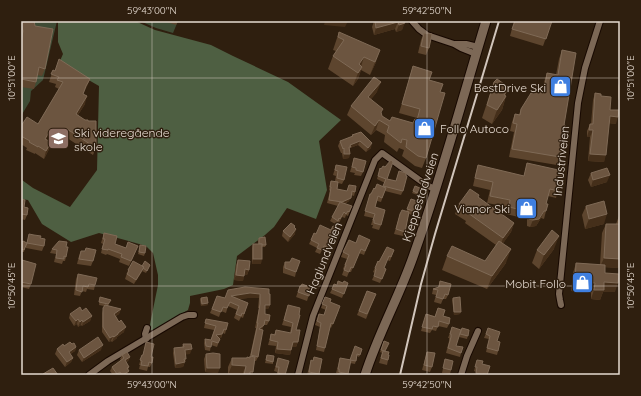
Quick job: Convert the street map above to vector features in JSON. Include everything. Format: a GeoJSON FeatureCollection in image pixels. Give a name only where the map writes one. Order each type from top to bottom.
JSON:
{"type":"FeatureCollection","features":[{"type":"Feature","properties":{"kind":"main road","name":"Kjeppestadveien"},"geometry":{"type":"LineString","coordinates":[[365,375],[410,267],[436,190],[486,21]]}},
{"type":"Feature","properties":{"kind":"street"},"geometry":{"type":"LineString","coordinates":[[412,21],[427,35],[454,44],[461,48],[477,50]]}},
{"type":"Feature","properties":{"kind":"street","name":"Industriveien"},"geometry":{"type":"LineString","coordinates":[[561,305],[559,294],[578,103],[585,68],[600,21]]}},
{"type":"Feature","properties":{"kind":"street","name":"Haglundveien"},"geometry":{"type":"LineString","coordinates":[[298,375],[313,316],[375,160],[382,153],[425,184],[436,190]]}},
{"type":"Feature","properties":{"kind":"street"},"geometry":{"type":"LineString","coordinates":[[89,375],[108,361],[182,318],[194,314]]}},
{"type":"Feature","properties":{"kind":"street"},"geometry":{"type":"LineString","coordinates":[[146,339],[145,334],[147,328]]}},
{"type":"Feature","properties":{"kind":"street"},"geometry":{"type":"LineString","coordinates":[[461,375],[467,356],[478,331]]}},
{"type":"Feature","properties":{"kind":"green space"},"geometry":{"type":"Polygon","coordinates":[[[21,21],[57,21],[43,80],[31,91],[30,101],[21,116],[21,21]]]}},
{"type":"Feature","properties":{"kind":"green space"},"geometry":{"type":"Polygon","coordinates":[[[58,21],[135,21],[155,30],[211,45],[288,82],[341,120],[319,141],[327,190],[316,219],[287,208],[274,227],[237,256],[233,285],[224,289],[190,296],[188,310],[153,331],[149,329],[158,285],[158,275],[153,253],[146,246],[99,233],[71,242],[42,224],[28,200],[21,199],[22,180],[33,188],[70,207],[97,170],[99,86],[59,63],[63,54],[58,42],[58,21]]]}},
{"type":"Feature","properties":{"kind":"green space"},"geometry":{"type":"Polygon","coordinates":[[[140,21],[178,21],[173,33],[140,21]]]}},
{"type":"Feature","properties":{"kind":"building"},"geometry":{"type":"Polygon","coordinates":[[[26,21],[34,21],[35,26],[53,29],[45,69],[39,67],[36,82],[21,79],[21,41],[23,31],[21,23],[26,21]]]}},
{"type":"Feature","properties":{"kind":"building"},"geometry":{"type":"Polygon","coordinates":[[[375,21],[404,21],[405,23],[399,25],[398,22],[376,28],[375,21]]]}},
{"type":"Feature","properties":{"kind":"building"},"geometry":{"type":"Polygon","coordinates":[[[515,21],[552,21],[546,39],[512,29],[515,21]]]}},
{"type":"Feature","properties":{"kind":"building"},"geometry":{"type":"Polygon","coordinates":[[[339,32],[380,50],[375,62],[364,57],[359,64],[362,67],[358,73],[333,56],[344,40],[338,37],[339,32]]]}},
{"type":"Feature","properties":{"kind":"building"},"geometry":{"type":"Polygon","coordinates":[[[424,33],[432,34],[429,48],[421,46],[424,33]]]}},
{"type":"Feature","properties":{"kind":"building"},"geometry":{"type":"Polygon","coordinates":[[[562,50],[576,53],[560,157],[512,149],[517,124],[513,123],[515,114],[520,115],[521,109],[531,93],[535,93],[535,90],[544,91],[547,73],[558,75],[562,50]]]}},
{"type":"Feature","properties":{"kind":"building"},"geometry":{"type":"Polygon","coordinates":[[[59,59],[90,79],[83,94],[87,96],[76,114],[85,120],[96,121],[96,148],[67,129],[63,135],[51,129],[45,139],[51,142],[46,151],[21,136],[21,126],[27,117],[38,124],[63,82],[57,80],[59,77],[51,74],[53,70],[55,71],[59,59]]]}},
{"type":"Feature","properties":{"kind":"building"},"geometry":{"type":"Polygon","coordinates":[[[413,66],[432,72],[429,80],[443,84],[440,92],[445,93],[426,158],[418,156],[406,147],[407,140],[402,139],[401,143],[387,132],[389,126],[379,120],[375,126],[351,106],[374,77],[381,82],[368,97],[383,109],[381,112],[382,116],[390,121],[392,117],[413,123],[415,119],[417,120],[420,109],[402,104],[413,66]]]}},
{"type":"Feature","properties":{"kind":"building"},"geometry":{"type":"Polygon","coordinates":[[[497,79],[507,86],[505,89],[507,91],[504,95],[506,96],[497,110],[487,105],[494,82],[497,79]]]}},
{"type":"Feature","properties":{"kind":"building"},"geometry":{"type":"Polygon","coordinates":[[[595,93],[601,94],[601,96],[611,97],[610,110],[619,110],[618,117],[610,116],[606,155],[590,154],[593,130],[589,130],[590,124],[593,124],[595,93]]]}},
{"type":"Feature","properties":{"kind":"building"},"geometry":{"type":"Polygon","coordinates":[[[361,132],[372,143],[368,148],[360,141],[350,145],[350,154],[344,154],[344,148],[343,149],[340,141],[361,132]]]}},
{"type":"Feature","properties":{"kind":"building"},"geometry":{"type":"Polygon","coordinates":[[[354,158],[366,161],[363,172],[352,167],[354,158]]]}},
{"type":"Feature","properties":{"kind":"building"},"geometry":{"type":"Polygon","coordinates":[[[391,160],[393,162],[387,179],[396,181],[399,171],[406,173],[407,176],[403,191],[383,186],[386,179],[378,176],[380,168],[381,169],[383,166],[385,167],[391,160]]]}},
{"type":"Feature","properties":{"kind":"building"},"geometry":{"type":"Polygon","coordinates":[[[527,163],[563,171],[558,191],[550,189],[546,204],[548,204],[546,211],[544,211],[539,219],[533,220],[529,219],[530,212],[509,207],[510,200],[490,196],[493,182],[475,178],[478,165],[524,176],[527,163]]]}},
{"type":"Feature","properties":{"kind":"building"},"geometry":{"type":"Polygon","coordinates":[[[336,165],[347,167],[344,180],[337,178],[338,171],[335,170],[336,165]]]}},
{"type":"Feature","properties":{"kind":"building"},"geometry":{"type":"Polygon","coordinates":[[[607,168],[610,175],[593,180],[591,173],[607,168]]]}},
{"type":"Feature","properties":{"kind":"building"},"geometry":{"type":"Polygon","coordinates":[[[331,181],[338,182],[337,189],[347,191],[349,185],[356,186],[355,192],[352,191],[351,198],[342,202],[329,200],[331,181]]]}},
{"type":"Feature","properties":{"kind":"building"},"geometry":{"type":"Polygon","coordinates":[[[377,184],[386,188],[382,198],[378,196],[375,207],[385,210],[381,225],[374,223],[373,220],[375,214],[365,211],[370,194],[374,188],[375,189],[377,184]]]}},
{"type":"Feature","properties":{"kind":"building"},"geometry":{"type":"Polygon","coordinates":[[[415,186],[420,188],[417,193],[413,191],[415,186]]]}},
{"type":"Feature","properties":{"kind":"building"},"geometry":{"type":"Polygon","coordinates":[[[470,189],[479,195],[478,197],[514,223],[503,238],[468,213],[469,212],[459,204],[470,189]]]}},
{"type":"Feature","properties":{"kind":"building"},"geometry":{"type":"Polygon","coordinates":[[[21,199],[25,200],[24,207],[28,208],[27,215],[22,214],[21,216],[21,199]]]}},
{"type":"Feature","properties":{"kind":"building"},"geometry":{"type":"Polygon","coordinates":[[[411,199],[420,202],[417,212],[407,209],[411,199]]]}},
{"type":"Feature","properties":{"kind":"building"},"geometry":{"type":"Polygon","coordinates":[[[604,201],[607,214],[589,219],[586,206],[604,201]]]}},
{"type":"Feature","properties":{"kind":"building"},"geometry":{"type":"Polygon","coordinates":[[[340,202],[352,206],[349,212],[348,211],[346,214],[344,212],[338,221],[332,217],[340,202]]]}},
{"type":"Feature","properties":{"kind":"building"},"geometry":{"type":"Polygon","coordinates":[[[402,210],[409,212],[405,232],[396,229],[402,210]]]}},
{"type":"Feature","properties":{"kind":"building"},"geometry":{"type":"Polygon","coordinates":[[[291,223],[296,229],[290,237],[283,231],[291,223]]]}},
{"type":"Feature","properties":{"kind":"building"},"geometry":{"type":"Polygon","coordinates":[[[606,224],[620,224],[620,259],[604,258],[606,224]]]}},
{"type":"Feature","properties":{"kind":"building"},"geometry":{"type":"Polygon","coordinates":[[[320,225],[331,230],[333,226],[338,228],[330,248],[324,246],[322,250],[317,248],[319,244],[311,240],[314,233],[316,234],[320,225]]]}},
{"type":"Feature","properties":{"kind":"building"},"geometry":{"type":"Polygon","coordinates":[[[552,230],[559,236],[544,255],[537,250],[552,230]]]}},
{"type":"Feature","properties":{"kind":"building"},"geometry":{"type":"Polygon","coordinates":[[[104,233],[117,236],[115,244],[126,248],[128,242],[138,246],[131,261],[121,257],[122,254],[108,249],[102,249],[105,239],[103,239],[104,233]]]}},
{"type":"Feature","properties":{"kind":"building"},"geometry":{"type":"Polygon","coordinates":[[[29,234],[41,236],[40,238],[45,239],[44,246],[27,243],[29,234]]]}},
{"type":"Feature","properties":{"kind":"building"},"geometry":{"type":"Polygon","coordinates":[[[359,235],[370,240],[365,251],[361,249],[353,268],[351,267],[349,272],[344,270],[349,255],[343,252],[349,240],[356,243],[359,235]]]}},
{"type":"Feature","properties":{"kind":"building"},"geometry":{"type":"Polygon","coordinates":[[[265,237],[266,245],[259,244],[259,238],[265,237]]]}},
{"type":"Feature","properties":{"kind":"building"},"geometry":{"type":"Polygon","coordinates":[[[23,241],[27,243],[24,250],[21,249],[21,242],[23,241]]]}},
{"type":"Feature","properties":{"kind":"building"},"geometry":{"type":"Polygon","coordinates":[[[59,241],[67,242],[66,247],[68,247],[66,257],[64,256],[64,259],[56,258],[57,250],[52,249],[59,241]]]}},
{"type":"Feature","properties":{"kind":"building"},"geometry":{"type":"Polygon","coordinates":[[[499,241],[511,249],[492,276],[447,256],[452,246],[485,261],[499,241]]]}},
{"type":"Feature","properties":{"kind":"building"},"geometry":{"type":"Polygon","coordinates":[[[253,244],[262,244],[262,259],[253,259],[253,244]]]}},
{"type":"Feature","properties":{"kind":"building"},"geometry":{"type":"Polygon","coordinates":[[[140,245],[146,246],[145,253],[139,252],[140,245]]]}},
{"type":"Feature","properties":{"kind":"building"},"geometry":{"type":"Polygon","coordinates":[[[387,247],[394,250],[391,257],[389,256],[384,268],[386,269],[382,279],[374,276],[375,268],[387,247]]]}},
{"type":"Feature","properties":{"kind":"building"},"geometry":{"type":"Polygon","coordinates":[[[86,248],[96,250],[93,261],[79,259],[81,251],[85,251],[86,248]]]}},
{"type":"Feature","properties":{"kind":"building"},"geometry":{"type":"Polygon","coordinates":[[[292,258],[300,261],[296,272],[285,268],[285,262],[290,262],[292,258]]]}},
{"type":"Feature","properties":{"kind":"building"},"geometry":{"type":"Polygon","coordinates":[[[22,260],[36,264],[31,284],[21,282],[22,260]]]}},
{"type":"Feature","properties":{"kind":"building"},"geometry":{"type":"Polygon","coordinates":[[[238,260],[250,261],[249,270],[245,269],[244,276],[236,275],[238,260]]]}},
{"type":"Feature","properties":{"kind":"building"},"geometry":{"type":"Polygon","coordinates":[[[133,261],[144,267],[136,280],[127,274],[133,261]]]}},
{"type":"Feature","properties":{"kind":"building"},"geometry":{"type":"Polygon","coordinates":[[[145,261],[150,265],[147,271],[142,266],[145,261]]]}},
{"type":"Feature","properties":{"kind":"building"},"geometry":{"type":"Polygon","coordinates":[[[576,263],[605,265],[605,273],[619,274],[618,283],[604,282],[604,290],[594,290],[595,283],[575,282],[576,263]]]}},
{"type":"Feature","properties":{"kind":"building"},"geometry":{"type":"Polygon","coordinates":[[[78,274],[97,278],[95,285],[89,284],[88,287],[83,286],[82,292],[76,290],[78,274]]]}},
{"type":"Feature","properties":{"kind":"building"},"geometry":{"type":"Polygon","coordinates":[[[338,281],[348,283],[344,294],[332,289],[334,284],[337,285],[338,281]]]}},
{"type":"Feature","properties":{"kind":"building"},"geometry":{"type":"Polygon","coordinates":[[[440,281],[451,284],[448,295],[445,294],[443,299],[436,297],[438,290],[433,289],[439,287],[440,281]]]}},
{"type":"Feature","properties":{"kind":"building"},"geometry":{"type":"Polygon","coordinates":[[[302,284],[310,287],[308,291],[310,291],[309,296],[298,292],[302,284]]]}},
{"type":"Feature","properties":{"kind":"building"},"geometry":{"type":"Polygon","coordinates":[[[245,287],[269,289],[270,294],[270,305],[265,305],[265,314],[270,315],[269,321],[265,320],[264,325],[259,329],[263,330],[258,357],[251,355],[258,323],[260,294],[250,293],[231,296],[248,303],[244,314],[242,313],[241,316],[236,314],[239,306],[230,302],[227,308],[223,307],[221,312],[212,309],[217,296],[225,298],[228,290],[245,287]]]}},
{"type":"Feature","properties":{"kind":"building"},"geometry":{"type":"Polygon","coordinates":[[[367,291],[376,294],[367,314],[359,311],[367,291]]]}},
{"type":"Feature","properties":{"kind":"building"},"geometry":{"type":"Polygon","coordinates":[[[100,297],[111,300],[108,304],[99,302],[100,297]]]}},
{"type":"Feature","properties":{"kind":"building"},"geometry":{"type":"Polygon","coordinates":[[[207,297],[208,303],[202,304],[201,298],[207,297]]]}},
{"type":"Feature","properties":{"kind":"building"},"geometry":{"type":"Polygon","coordinates":[[[325,297],[331,299],[330,302],[340,306],[333,324],[331,323],[325,348],[317,346],[321,323],[317,321],[319,314],[324,315],[327,306],[322,304],[325,297]]]}},
{"type":"Feature","properties":{"kind":"building"},"geometry":{"type":"Polygon","coordinates":[[[460,297],[461,312],[454,312],[453,298],[460,297]]]}},
{"type":"Feature","properties":{"kind":"building"},"geometry":{"type":"Polygon","coordinates":[[[105,305],[121,309],[114,314],[119,322],[121,320],[126,327],[114,337],[113,336],[110,338],[103,327],[103,308],[105,305]]]}},
{"type":"Feature","properties":{"kind":"building"},"geometry":{"type":"Polygon","coordinates":[[[288,305],[300,308],[300,315],[296,330],[300,330],[298,342],[293,342],[291,350],[277,349],[278,342],[270,340],[271,334],[275,335],[276,330],[291,333],[293,323],[284,320],[288,305]]]}},
{"type":"Feature","properties":{"kind":"building"},"geometry":{"type":"Polygon","coordinates":[[[80,307],[82,311],[86,308],[92,316],[83,322],[82,320],[80,322],[78,319],[76,321],[70,314],[80,307]]]}},
{"type":"Feature","properties":{"kind":"building"},"geometry":{"type":"Polygon","coordinates":[[[438,308],[445,310],[443,316],[450,318],[449,324],[439,321],[438,327],[433,326],[432,329],[422,327],[426,314],[435,317],[438,308]]]}},
{"type":"Feature","properties":{"kind":"building"},"geometry":{"type":"Polygon","coordinates":[[[206,319],[228,323],[226,330],[224,329],[222,334],[216,335],[220,339],[218,343],[212,341],[211,347],[206,346],[205,339],[211,340],[216,326],[205,323],[206,319]]]}},
{"type":"Feature","properties":{"kind":"building"},"geometry":{"type":"Polygon","coordinates":[[[452,327],[461,330],[456,346],[463,347],[461,353],[448,348],[452,327]]]}},
{"type":"Feature","properties":{"kind":"building"},"geometry":{"type":"Polygon","coordinates":[[[462,328],[469,330],[468,336],[460,334],[462,328]]]}},
{"type":"Feature","properties":{"kind":"building"},"geometry":{"type":"Polygon","coordinates":[[[488,328],[500,332],[497,341],[500,342],[498,351],[487,348],[490,336],[486,334],[488,328]]]}},
{"type":"Feature","properties":{"kind":"building"},"geometry":{"type":"Polygon","coordinates":[[[98,337],[103,345],[84,358],[79,350],[98,337]]]}},
{"type":"Feature","properties":{"kind":"building"},"geometry":{"type":"Polygon","coordinates":[[[384,341],[389,343],[385,351],[381,350],[384,341]]]}},
{"type":"Feature","properties":{"kind":"building"},"geometry":{"type":"Polygon","coordinates":[[[70,342],[72,344],[74,343],[76,347],[69,352],[73,358],[67,362],[57,349],[63,344],[64,346],[70,342]]]}},
{"type":"Feature","properties":{"kind":"building"},"geometry":{"type":"Polygon","coordinates":[[[146,342],[154,344],[151,357],[153,357],[152,363],[149,362],[148,366],[141,365],[142,361],[140,360],[143,355],[146,342]]]}},
{"type":"Feature","properties":{"kind":"building"},"geometry":{"type":"Polygon","coordinates":[[[183,344],[191,344],[192,349],[185,350],[185,362],[176,364],[174,348],[184,347],[183,344]]]}},
{"type":"Feature","properties":{"kind":"building"},"geometry":{"type":"Polygon","coordinates":[[[355,346],[362,349],[360,355],[357,354],[356,361],[350,360],[355,346]]]}},
{"type":"Feature","properties":{"kind":"building"},"geometry":{"type":"Polygon","coordinates":[[[383,351],[389,352],[388,360],[381,358],[383,351]]]}},
{"type":"Feature","properties":{"kind":"building"},"geometry":{"type":"Polygon","coordinates":[[[127,352],[130,357],[125,360],[129,367],[127,368],[129,371],[123,375],[120,372],[117,374],[112,367],[124,358],[122,355],[127,352]]]}},
{"type":"Feature","properties":{"kind":"building"},"geometry":{"type":"Polygon","coordinates":[[[427,352],[435,353],[432,367],[424,365],[427,352]]]}},
{"type":"Feature","properties":{"kind":"building"},"geometry":{"type":"Polygon","coordinates":[[[206,354],[220,354],[220,368],[207,368],[206,354]]]}},
{"type":"Feature","properties":{"kind":"building"},"geometry":{"type":"Polygon","coordinates":[[[267,355],[274,356],[273,362],[266,360],[267,355]]]}},
{"type":"Feature","properties":{"kind":"building"},"geometry":{"type":"Polygon","coordinates":[[[250,356],[255,357],[253,372],[250,372],[250,375],[244,375],[246,366],[232,365],[232,358],[250,358],[250,356]]]}},
{"type":"Feature","properties":{"kind":"building"},"geometry":{"type":"Polygon","coordinates":[[[314,357],[322,359],[319,374],[309,372],[311,360],[313,361],[314,357]]]}},
{"type":"Feature","properties":{"kind":"building"},"geometry":{"type":"Polygon","coordinates":[[[278,358],[289,361],[285,375],[278,373],[279,367],[276,367],[278,358]]]}},
{"type":"Feature","properties":{"kind":"building"},"geometry":{"type":"Polygon","coordinates":[[[340,358],[351,360],[348,374],[339,372],[338,369],[340,358]]]}},
{"type":"Feature","properties":{"kind":"building"},"geometry":{"type":"Polygon","coordinates":[[[445,359],[453,361],[451,370],[443,368],[445,359]]]}},
{"type":"Feature","properties":{"kind":"building"},"geometry":{"type":"Polygon","coordinates":[[[477,360],[483,361],[482,364],[490,366],[487,375],[476,373],[477,367],[475,367],[477,360]]]}},
{"type":"Feature","properties":{"kind":"building"},"geometry":{"type":"Polygon","coordinates":[[[53,368],[58,375],[43,374],[53,368]]]}},
{"type":"Feature","properties":{"kind":"railway"},"geometry":{"type":"LineString","coordinates":[[400,375],[421,284],[499,21]]}},
{"type":"Feature","properties":{"kind":"place","name":"BestDrive Ski"},"geometry":{"type":"Point","coordinates":[561,87]}},
{"type":"Feature","properties":{"kind":"place","name":"Follo Autoco"},"geometry":{"type":"Point","coordinates":[424,128]}},
{"type":"Feature","properties":{"kind":"place","name":"Ski videregående skole"},"geometry":{"type":"Point","coordinates":[59,139]}},
{"type":"Feature","properties":{"kind":"place","name":"Vianor Ski"},"geometry":{"type":"Point","coordinates":[526,208]}},
{"type":"Feature","properties":{"kind":"place","name":"Mobit Follo"},"geometry":{"type":"Point","coordinates":[582,283]}}]}
